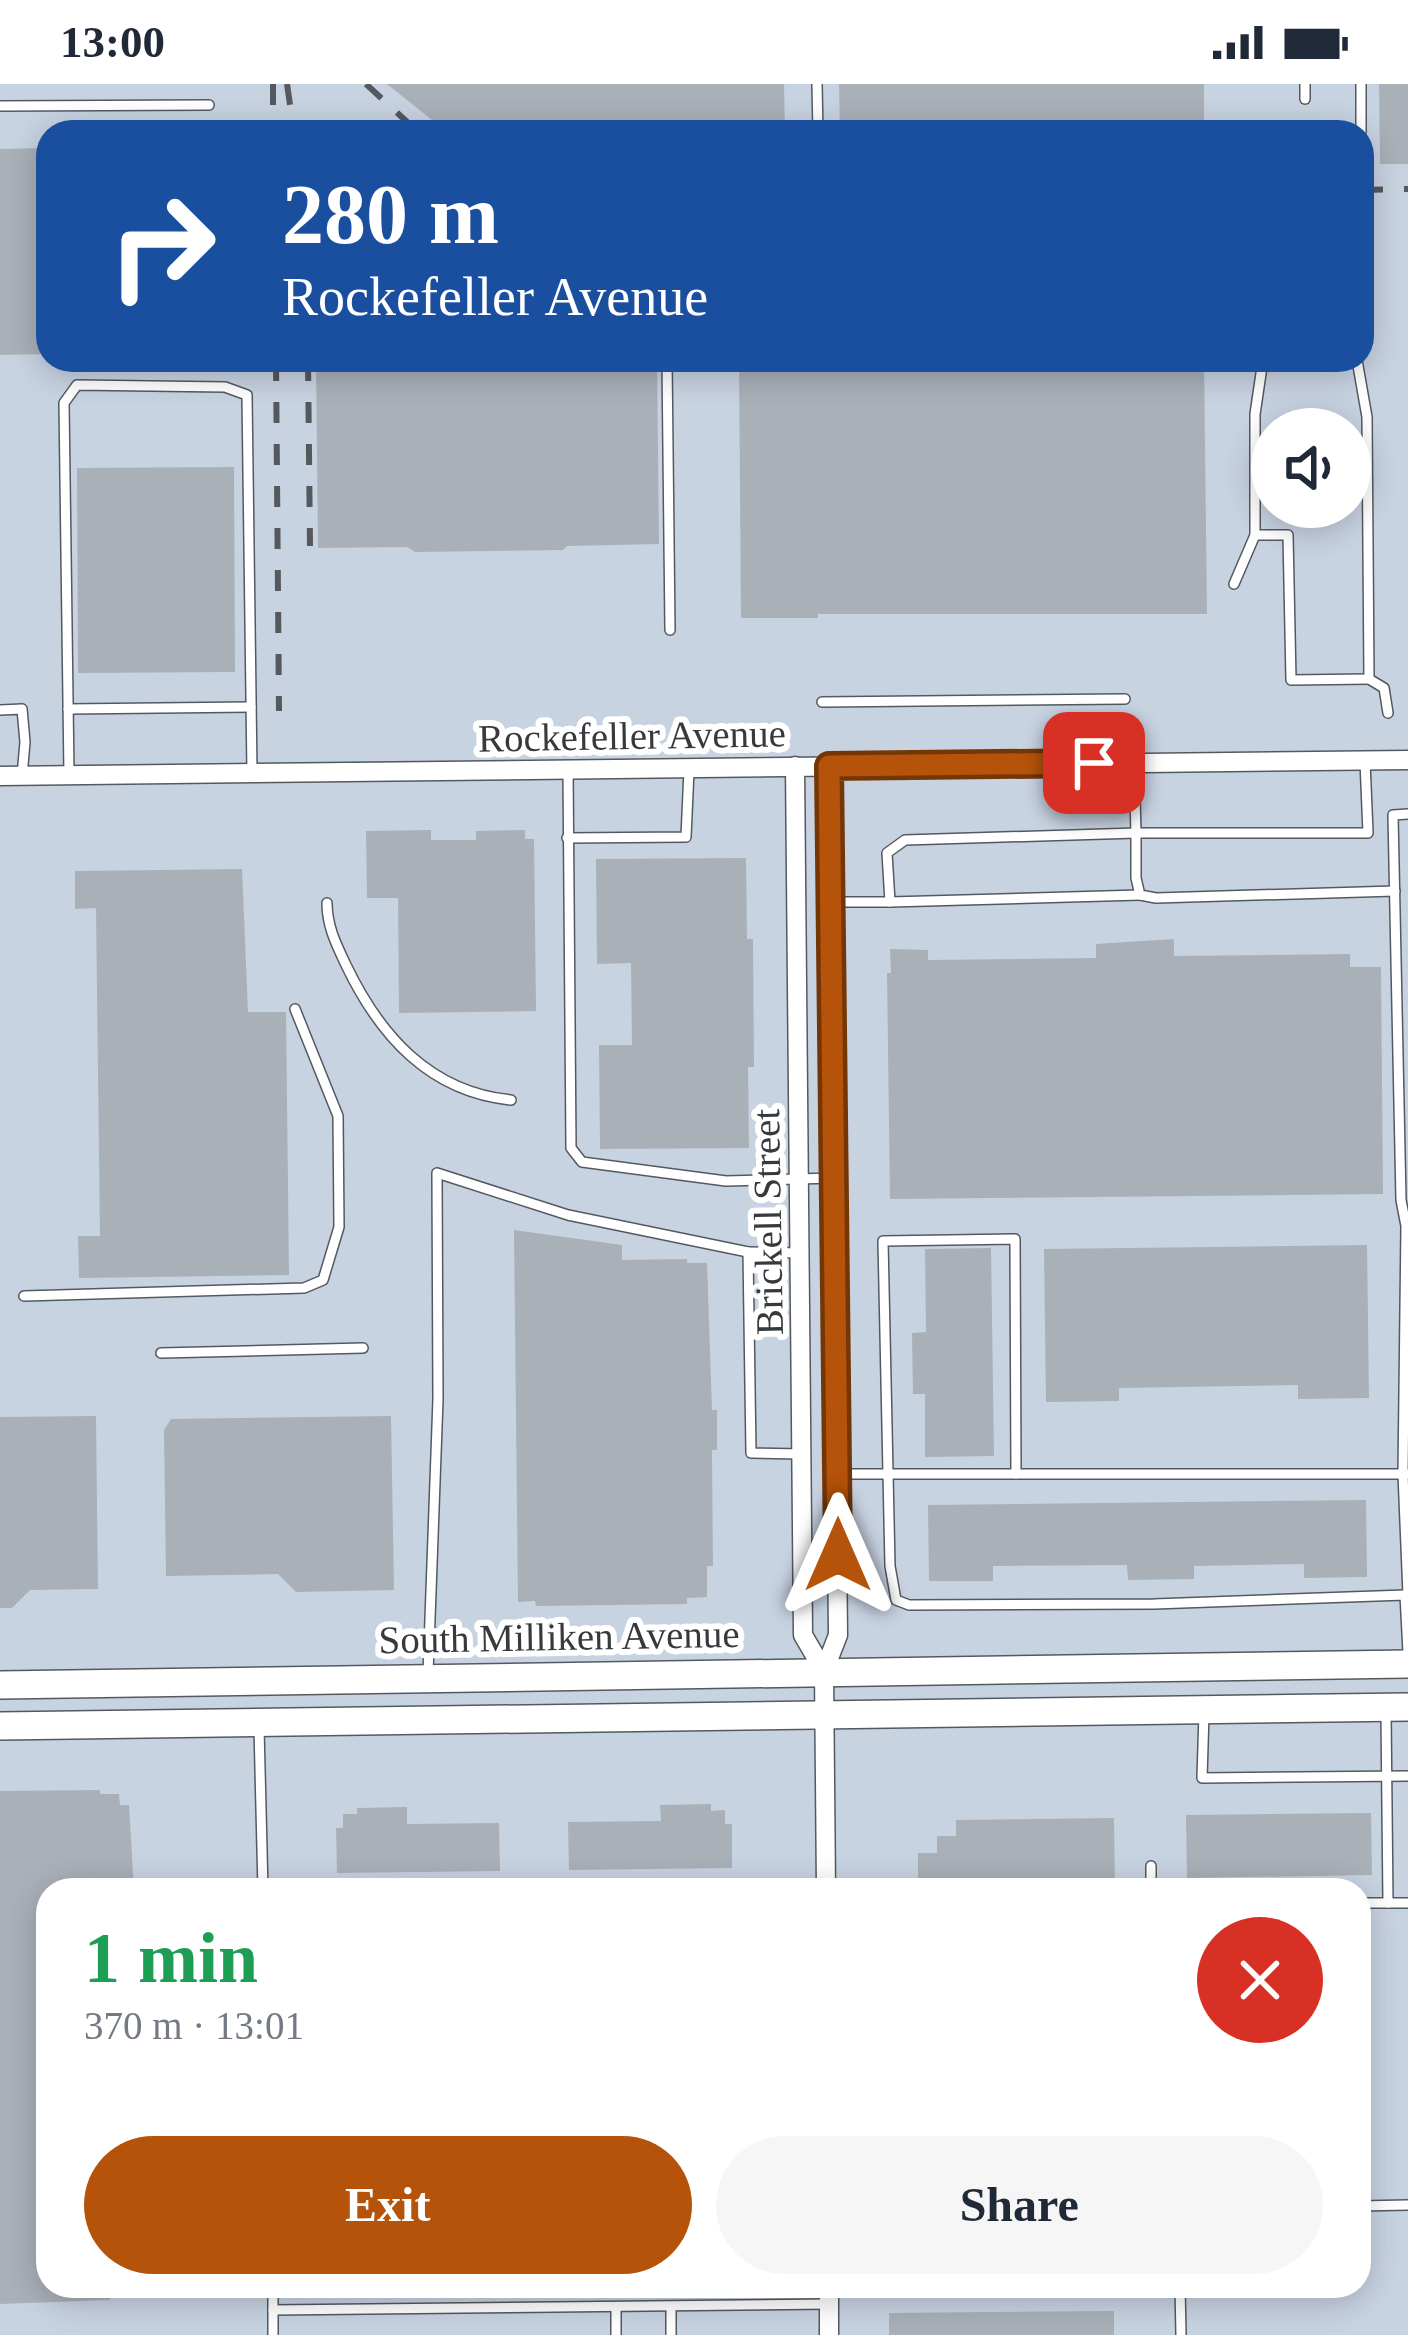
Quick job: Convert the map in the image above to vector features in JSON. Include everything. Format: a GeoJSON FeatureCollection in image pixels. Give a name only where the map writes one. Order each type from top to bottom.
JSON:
{"type":"FeatureCollection","features":[{"type":"Feature","properties":{"kind":"main road","name":"South Milliken Avenue"},"geometry":{"type":"LineString","coordinates":[[0,1685],[1408,1664]]}},
{"type":"Feature","properties":{"kind":"main road","name":"South Milliken Avenue"},"geometry":{"type":"LineString","coordinates":[[0,1726],[1397,1707]]}},
{"type":"Feature","properties":{"kind":"street","name":"Rockefeller Avenue"},"geometry":{"type":"LineString","coordinates":[[0,776],[1408,760]]}},
{"type":"Feature","properties":{"kind":"street","name":"Brickell Street"},"geometry":{"type":"LineString","coordinates":[[795,766],[803,1636],[824,1671]]}},
{"type":"Feature","properties":{"kind":"street","name":"Brickell Street"},"geometry":{"type":"LineString","coordinates":[[826,1878],[824,1671],[838,1635],[829,766]]}},
{"type":"Feature","properties":{"kind":"street"},"geometry":{"type":"LineString","coordinates":[[829,2298],[830,2335]]}},
{"type":"Feature","properties":{"kind":"lane"},"geometry":{"type":"LineString","coordinates":[[817,84],[818,120]]}},
{"type":"Feature","properties":{"kind":"lane"},"geometry":{"type":"LineString","coordinates":[[1304,84],[1304,98]]}},
{"type":"Feature","properties":{"kind":"lane"},"geometry":{"type":"LineString","coordinates":[[1361,84],[1361,120]]}},
{"type":"Feature","properties":{"kind":"lane"},"geometry":{"type":"LineString","coordinates":[[0,106],[209,105]]}},
{"type":"Feature","properties":{"kind":"lane"},"geometry":{"type":"LineString","coordinates":[[667,372],[670,630]]}},
{"type":"Feature","properties":{"kind":"lane"},"geometry":{"type":"LineString","coordinates":[[1234,584],[1255,535],[1255,414],[1261,372]]}},
{"type":"Feature","properties":{"kind":"lane"},"geometry":{"type":"LineString","coordinates":[[1359,372],[1367,417],[1369,679]]}},
{"type":"Feature","properties":{"kind":"lane"},"geometry":{"type":"LineString","coordinates":[[69,775],[64,403],[77,385],[225,387],[247,395],[252,773]]}},
{"type":"Feature","properties":{"kind":"lane"},"geometry":{"type":"LineString","coordinates":[[1255,535],[1288,535],[1291,680],[1369,679],[1384,688],[1388,713]]}},
{"type":"Feature","properties":{"kind":"lane"},"geometry":{"type":"LineString","coordinates":[[822,702],[1125,699]]}},
{"type":"Feature","properties":{"kind":"lane"},"geometry":{"type":"LineString","coordinates":[[68,709],[251,707]]}},
{"type":"Feature","properties":{"kind":"lane"},"geometry":{"type":"LineString","coordinates":[[0,710],[22,710],[22,776]]}},
{"type":"Feature","properties":{"kind":"lane"},"geometry":{"type":"LineString","coordinates":[[1365,761],[1368,833]]}},
{"type":"Feature","properties":{"kind":"lane"},"geometry":{"type":"LineString","coordinates":[[1134,763],[1140,895]]}},
{"type":"Feature","properties":{"kind":"lane"},"geometry":{"type":"LineString","coordinates":[[567,838],[686,837],[689,768]]}},
{"type":"Feature","properties":{"kind":"lane"},"geometry":{"type":"LineString","coordinates":[[568,770],[571,1148],[582,1162],[726,1181],[833,1178]]}},
{"type":"Feature","properties":{"kind":"lane"},"geometry":{"type":"LineString","coordinates":[[1408,814],[1394,814],[1403,1022],[1408,1652]]}},
{"type":"Feature","properties":{"kind":"lane"},"geometry":{"type":"LineString","coordinates":[[890,902],[886,853],[905,840],[1136,833],[1394,836]]}},
{"type":"Feature","properties":{"kind":"lane"},"geometry":{"type":"LineString","coordinates":[[830,902],[1395,891]]}},
{"type":"Feature","properties":{"kind":"lane"},"geometry":{"type":"LineString","coordinates":[[327,903],[333,938],[382,1028],[434,1074],[466,1093],[512,1100]]}},
{"type":"Feature","properties":{"kind":"lane"},"geometry":{"type":"LineString","coordinates":[[24,1296],[304,1288],[323,1280],[339,1227],[338,1116],[295,1009]]}},
{"type":"Feature","properties":{"kind":"lane"},"geometry":{"type":"LineString","coordinates":[[428,1678],[438,1399],[437,1173],[568,1215],[748,1252],[800,1253]]}},
{"type":"Feature","properties":{"kind":"lane"},"geometry":{"type":"LineString","coordinates":[[1016,1474],[1015,1239],[883,1241],[890,1566],[896,1600],[909,1605],[1154,1604],[1407,1595]]}},
{"type":"Feature","properties":{"kind":"lane"},"geometry":{"type":"LineString","coordinates":[[748,1252],[751,1454],[802,1454]]}},
{"type":"Feature","properties":{"kind":"lane"},"geometry":{"type":"LineString","coordinates":[[160,1353],[363,1348]]}},
{"type":"Feature","properties":{"kind":"lane"},"geometry":{"type":"LineString","coordinates":[[838,1474],[1406,1474]]}},
{"type":"Feature","properties":{"kind":"lane"},"geometry":{"type":"LineString","coordinates":[[1388,1903],[1387,1777],[1397,1707]]}},
{"type":"Feature","properties":{"kind":"lane"},"geometry":{"type":"LineString","coordinates":[[1204,1709],[1202,1778],[1408,1776]]}},
{"type":"Feature","properties":{"kind":"lane"},"geometry":{"type":"LineString","coordinates":[[258,1721],[263,1878]]}},
{"type":"Feature","properties":{"kind":"lane"},"geometry":{"type":"LineString","coordinates":[[1151,1866],[1151,1878]]}},
{"type":"Feature","properties":{"kind":"lane"},"geometry":{"type":"LineString","coordinates":[[1371,1903],[1408,1903]]}},
{"type":"Feature","properties":{"kind":"lane"},"geometry":{"type":"LineString","coordinates":[[1371,2206],[1408,2205]]}},
{"type":"Feature","properties":{"kind":"lane"},"geometry":{"type":"LineString","coordinates":[[272,2298],[273,2335]]}},
{"type":"Feature","properties":{"kind":"lane"},"geometry":{"type":"LineString","coordinates":[[273,2310],[670,2307],[789,2298]]}},
{"type":"Feature","properties":{"kind":"lane"},"geometry":{"type":"LineString","coordinates":[[1180,2298],[1181,2335]]}},
{"type":"Feature","properties":{"kind":"lane"},"geometry":{"type":"LineString","coordinates":[[670,2307],[671,2335]]}},
{"type":"Feature","properties":{"kind":"lane"},"geometry":{"type":"LineString","coordinates":[[616,2308],[616,2335]]}},
{"type":"Feature","properties":{"kind":"shaded area"},"geometry":{"type":"Polygon","coordinates":[[[0,84],[1408,84],[1408,2335],[0,2335],[0,84]]]}},
{"type":"Feature","properties":{"kind":"building"},"geometry":{"type":"Polygon","coordinates":[[[387,84],[784,84],[785,120],[432,120],[387,84]]]}},
{"type":"Feature","properties":{"kind":"building"},"geometry":{"type":"Polygon","coordinates":[[[839,84],[1204,84],[1204,120],[840,120],[839,84]]]}},
{"type":"Feature","properties":{"kind":"building"},"geometry":{"type":"Polygon","coordinates":[[[1379,84],[1408,84],[1408,164],[1380,164],[1379,84]]]}},
{"type":"Feature","properties":{"kind":"building"},"geometry":{"type":"Polygon","coordinates":[[[36,148],[36,354],[0,355],[0,149],[36,148]]]}},
{"type":"Feature","properties":{"kind":"building"},"geometry":{"type":"Polygon","coordinates":[[[316,372],[657,372],[659,544],[415,552],[407,547],[318,548],[316,372]]]}},
{"type":"Feature","properties":{"kind":"building"},"geometry":{"type":"Polygon","coordinates":[[[739,372],[1204,372],[1207,614],[741,618],[739,372]]]}},
{"type":"Feature","properties":{"kind":"building"},"geometry":{"type":"Polygon","coordinates":[[[234,467],[235,672],[78,673],[77,468],[234,467]]]}},
{"type":"Feature","properties":{"kind":"building"},"geometry":{"type":"Polygon","coordinates":[[[431,830],[431,840],[476,840],[476,831],[525,830],[525,839],[534,839],[536,1011],[399,1013],[398,898],[367,898],[366,831],[431,830]]]}},
{"type":"Feature","properties":{"kind":"building"},"geometry":{"type":"Polygon","coordinates":[[[746,858],[747,939],[753,939],[749,1148],[600,1149],[599,1045],[632,1045],[631,963],[597,964],[596,859],[746,858]]]}},
{"type":"Feature","properties":{"kind":"building"},"geometry":{"type":"Polygon","coordinates":[[[242,869],[248,1012],[286,1012],[289,1275],[79,1278],[78,1236],[100,1236],[96,908],[75,909],[75,871],[242,869]]]}},
{"type":"Feature","properties":{"kind":"building"},"geometry":{"type":"Polygon","coordinates":[[[1174,939],[1174,956],[1350,954],[1350,967],[1381,967],[1383,1194],[890,1199],[890,949],[928,950],[928,960],[1096,958],[1096,944],[1174,939]]]}},
{"type":"Feature","properties":{"kind":"building"},"geometry":{"type":"Polygon","coordinates":[[[514,1230],[622,1245],[622,1260],[707,1263],[717,1450],[712,1450],[713,1566],[707,1566],[707,1597],[687,1598],[687,1604],[536,1606],[535,1601],[518,1602],[514,1230]]]}},
{"type":"Feature","properties":{"kind":"building"},"geometry":{"type":"Polygon","coordinates":[[[1367,1245],[1369,1398],[1298,1399],[1298,1385],[1119,1388],[1119,1401],[1046,1402],[1044,1249],[1367,1245]]]}},
{"type":"Feature","properties":{"kind":"building"},"geometry":{"type":"Polygon","coordinates":[[[991,1248],[994,1456],[925,1457],[925,1394],[913,1394],[912,1333],[926,1332],[925,1249],[991,1248]]]}},
{"type":"Feature","properties":{"kind":"building"},"geometry":{"type":"Polygon","coordinates":[[[96,1416],[98,1589],[30,1590],[12,1608],[0,1608],[0,1417],[96,1416]]]}},
{"type":"Feature","properties":{"kind":"building"},"geometry":{"type":"Polygon","coordinates":[[[391,1416],[394,1590],[296,1592],[278,1574],[166,1576],[164,1430],[171,1419],[391,1416]]]}},
{"type":"Feature","properties":{"kind":"building"},"geometry":{"type":"Polygon","coordinates":[[[1366,1500],[1367,1577],[1304,1578],[1304,1564],[1194,1566],[1194,1579],[1128,1580],[1127,1565],[993,1566],[993,1581],[929,1581],[928,1505],[1366,1500]]]}},
{"type":"Feature","properties":{"kind":"building"},"geometry":{"type":"Polygon","coordinates":[[[100,1790],[100,1794],[119,1794],[120,1805],[129,1805],[133,1878],[36,1878],[36,2298],[110,2300],[0,2304],[0,1791],[100,1790]]]}},
{"type":"Feature","properties":{"kind":"building"},"geometry":{"type":"Polygon","coordinates":[[[711,1804],[711,1811],[725,1810],[725,1824],[732,1824],[732,1868],[569,1870],[568,1822],[661,1821],[660,1805],[711,1804]]]}},
{"type":"Feature","properties":{"kind":"building"},"geometry":{"type":"Polygon","coordinates":[[[407,1807],[407,1824],[499,1823],[500,1871],[337,1873],[336,1828],[343,1828],[343,1814],[357,1814],[357,1808],[407,1807]]]}},
{"type":"Feature","properties":{"kind":"building"},"geometry":{"type":"Polygon","coordinates":[[[1371,1813],[1372,1875],[1187,1878],[1186,1815],[1371,1813]]]}},
{"type":"Feature","properties":{"kind":"building"},"geometry":{"type":"Polygon","coordinates":[[[1114,1818],[1115,1878],[918,1878],[918,1853],[937,1853],[937,1836],[956,1836],[956,1820],[1114,1818]]]}},
{"type":"Feature","properties":{"kind":"building"},"geometry":{"type":"Polygon","coordinates":[[[1114,2311],[1114,2335],[889,2335],[889,2313],[1114,2311]]]}},
{"type":"Feature","properties":{"kind":"railway"},"geometry":{"type":"LineString","coordinates":[[273,84],[273,120]]}},
{"type":"Feature","properties":{"kind":"railway"},"geometry":{"type":"LineString","coordinates":[[287,84],[292,120]]}},
{"type":"Feature","properties":{"kind":"railway"},"geometry":{"type":"LineString","coordinates":[[366,84],[405,120]]}},
{"type":"Feature","properties":{"kind":"railway"},"geometry":{"type":"LineString","coordinates":[[1374,190],[1408,189]]}},
{"type":"Feature","properties":{"kind":"railway"},"geometry":{"type":"LineString","coordinates":[[276,372],[279,711]]}},
{"type":"Feature","properties":{"kind":"railway"},"geometry":{"type":"LineString","coordinates":[[308,372],[310,546]]}},
{"type":"Feature","properties":{"kind":"route"},"geometry":{"type":"LineString","coordinates":[[838,1555],[829,766],[1094,763]]}}]}
